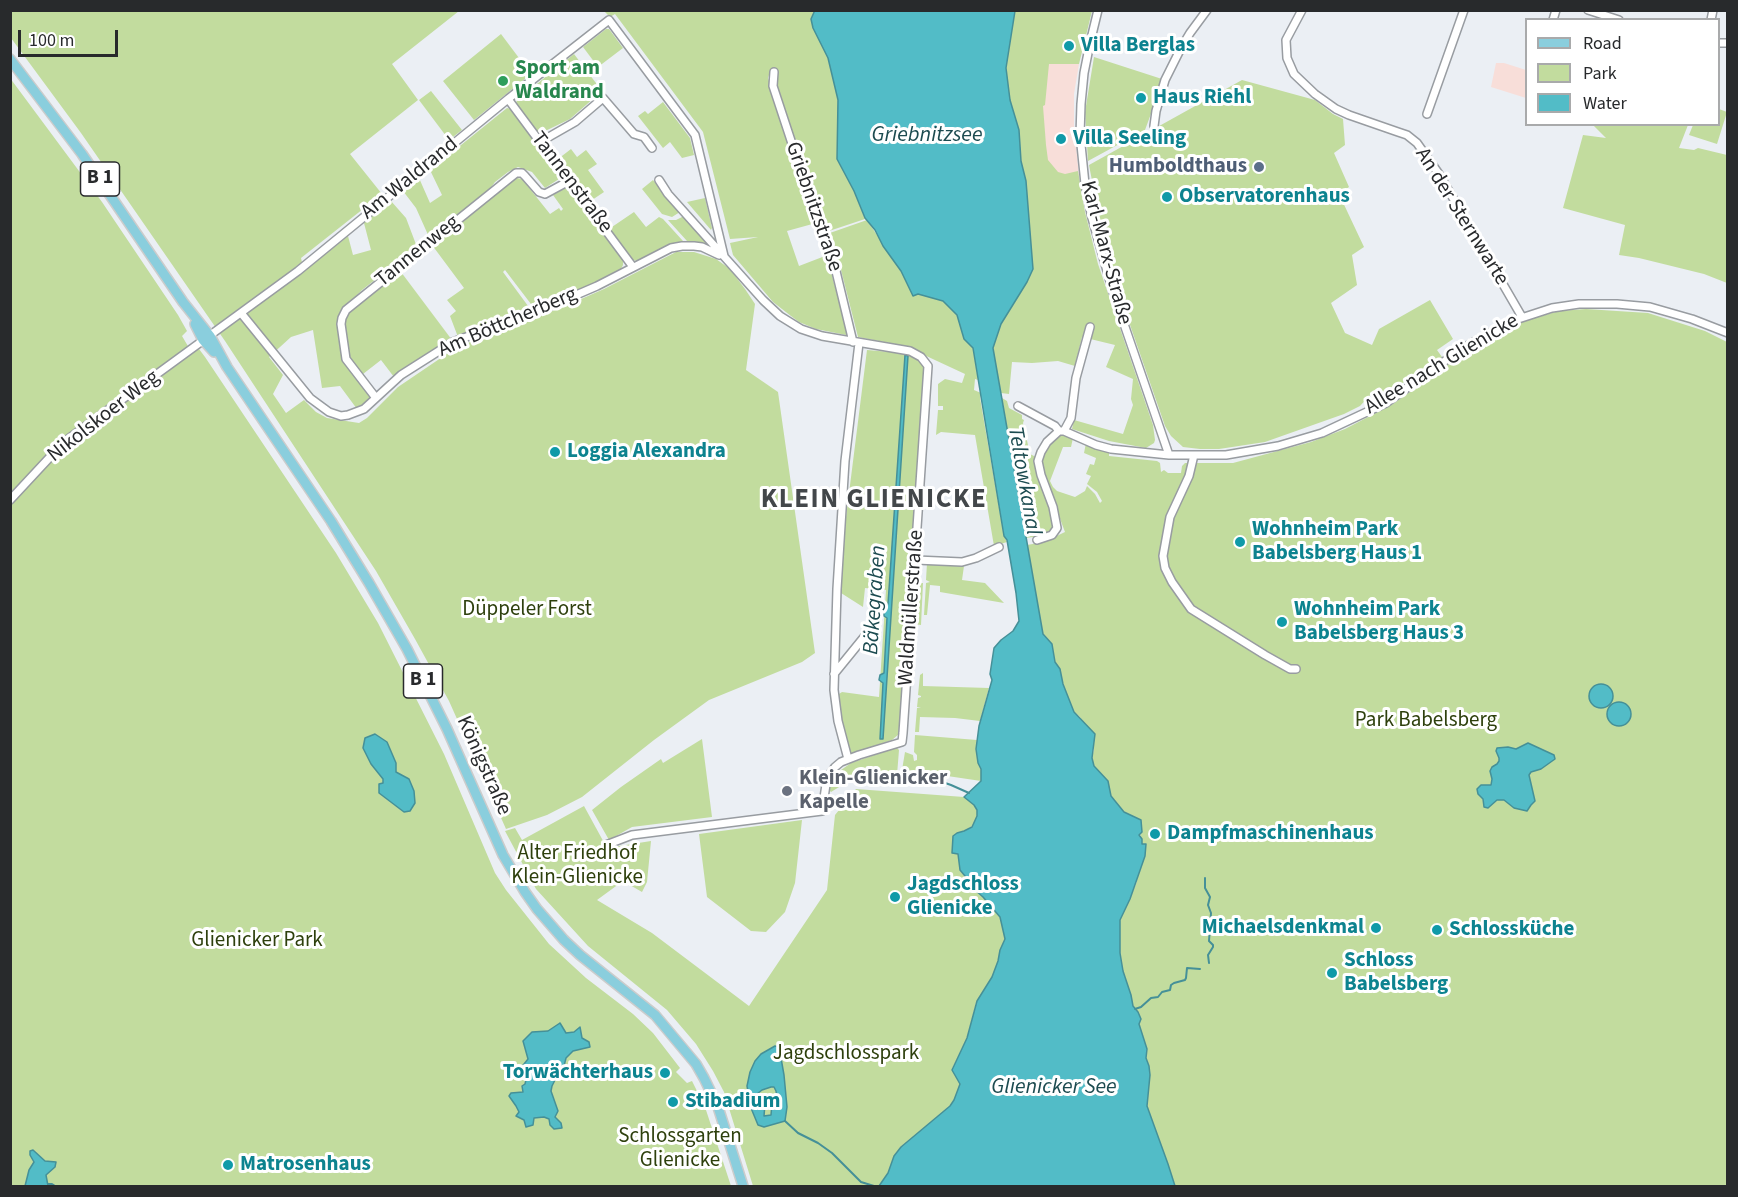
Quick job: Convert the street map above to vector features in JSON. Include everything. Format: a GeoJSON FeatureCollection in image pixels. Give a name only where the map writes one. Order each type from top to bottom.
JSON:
{"type":"FeatureCollection","features":[{"type":"Feature","properties":{"kind":"main road","name":"Königstraße"},"geometry":{"type":"LineString","coordinates":[[10,58],[103,183],[331,521],[397,631],[447,729],[515,877],[537,909],[564,940],[655,1015],[684,1048],[704,1078],[718,1107],[743,1186]]}},
{"type":"Feature","properties":{"kind":"street","name":"Karl-Marx-Straße"},"geometry":{"type":"LineString","coordinates":[[1098,10],[1084,74],[1081,104],[1080,135],[1085,184],[1113,292],[1168,455]]}},
{"type":"Feature","properties":{"kind":"street"},"geometry":{"type":"LineString","coordinates":[[1154,126],[1156,111],[1168,73],[1190,33],[1207,10]]}},
{"type":"Feature","properties":{"kind":"street","name":"An der Sternwarte"},"geometry":{"type":"LineString","coordinates":[[1302,10],[1286,40],[1287,58],[1294,74],[1323,101],[1349,116],[1407,135],[1422,148],[1522,316]]}},
{"type":"Feature","properties":{"kind":"street"},"geometry":{"type":"LineString","coordinates":[[1427,114],[1464,10]]}},
{"type":"Feature","properties":{"kind":"street"},"geometry":{"type":"LineString","coordinates":[[1588,10],[1613,18]]}},
{"type":"Feature","properties":{"kind":"street","name":"Am Waldrand"},"geometry":{"type":"LineString","coordinates":[[207,338],[298,271],[508,99],[609,20],[695,135],[725,258]]}},
{"type":"Feature","properties":{"kind":"street","name":"Griebnitzstraße"},"geometry":{"type":"LineString","coordinates":[[774,72],[773,86],[834,263],[856,342]]}},
{"type":"Feature","properties":{"kind":"street"},"geometry":{"type":"LineString","coordinates":[[540,142],[575,122],[603,98],[634,134],[644,137],[652,148]]}},
{"type":"Feature","properties":{"kind":"street","name":"Tannenstraße"},"geometry":{"type":"LineString","coordinates":[[508,99],[633,267]]}},
{"type":"Feature","properties":{"kind":"street","name":"Tannenweg"},"geometry":{"type":"LineString","coordinates":[[376,398],[346,359],[341,324],[346,310],[516,173],[522,173],[539,192],[545,194],[569,181]]}},
{"type":"Feature","properties":{"kind":"street"},"geometry":{"type":"LineString","coordinates":[[606,845],[632,835],[822,811],[827,778],[835,767],[848,759],[836,711],[834,674],[843,485],[856,342],[822,336],[790,322],[768,305],[668,194],[659,180]]}},
{"type":"Feature","properties":{"kind":"street","name":"Am Böttcherberg"},"geometry":{"type":"LineString","coordinates":[[241,313],[310,399],[329,412],[341,416],[354,414],[364,409],[401,375],[453,342],[560,302],[597,286],[664,251],[682,246],[702,247],[725,258]]}},
{"type":"Feature","properties":{"kind":"street","name":"Allee nach Glienicke"},"geometry":{"type":"LineString","coordinates":[[1018,406],[1061,431],[1096,445],[1168,455],[1245,453],[1322,433],[1386,403],[1463,348],[1522,316],[1552,308],[1574,304],[1650,307],[1728,333]]}},
{"type":"Feature","properties":{"kind":"street"},"geometry":{"type":"LineString","coordinates":[[1037,540],[1052,536],[1057,528],[1053,507],[1038,461],[1047,442],[1061,431],[1071,418],[1076,378],[1090,327]]}},
{"type":"Feature","properties":{"kind":"street","name":"Nikolskoer Weg"},"geometry":{"type":"LineString","coordinates":[[10,500],[64,442],[207,338]]}},
{"type":"Feature","properties":{"kind":"street","name":"Waldmüllerstraße"},"geometry":{"type":"LineString","coordinates":[[848,759],[902,742],[928,366],[921,357],[910,351],[856,342]]}},
{"type":"Feature","properties":{"kind":"street"},"geometry":{"type":"LineString","coordinates":[[1194,455],[1189,476],[1170,518],[1163,556],[1165,568],[1191,609],[1290,669],[1296,669]]}},
{"type":"Feature","properties":{"kind":"street"},"geometry":{"type":"LineString","coordinates":[[916,560],[962,562],[999,547]]}},
{"type":"Feature","properties":{"kind":"street"},"geometry":{"type":"LineString","coordinates":[[834,674],[868,631]]}},
{"type":"Feature","properties":{"kind":"shaded area"},"geometry":{"type":"Polygon","coordinates":[[[1496,63],[1525,70],[1525,98],[1491,87],[1496,63]]]}},
{"type":"Feature","properties":{"kind":"shaded area"},"geometry":{"type":"Polygon","coordinates":[[[1038,64],[1079,64],[1074,94],[1074,125],[1080,187],[1045,189],[1038,64]]]}},
{"type":"Feature","properties":{"kind":"green space","name":"Düppeler Forst"},"geometry":{"type":"Polygon","coordinates":[[[11,11],[459,11],[392,64],[418,100],[350,154],[382,194],[301,258],[304,271],[348,236],[353,255],[371,250],[364,223],[391,201],[406,218],[417,247],[362,290],[343,310],[343,358],[371,397],[357,409],[340,386],[322,388],[313,330],[291,337],[269,357],[283,375],[273,394],[286,413],[304,400],[316,412],[327,418],[359,423],[398,387],[457,347],[563,307],[676,252],[694,252],[716,259],[730,269],[755,304],[746,370],[778,392],[815,653],[802,662],[709,700],[582,797],[547,815],[506,829],[449,701],[376,571],[225,341],[81,133],[11,38],[11,11]]]}},
{"type":"Feature","properties":{"kind":"green space"},"geometry":{"type":"Polygon","coordinates":[[[604,11],[815,11],[813,28],[828,58],[838,100],[837,159],[854,191],[865,219],[826,232],[776,85],[778,69],[770,72],[768,78],[806,199],[816,223],[787,231],[799,266],[825,256],[846,335],[816,329],[799,322],[773,302],[733,255],[730,243],[758,237],[730,239],[703,132],[615,14],[610,17],[604,11]]]}},
{"type":"Feature","properties":{"kind":"green space"},"geometry":{"type":"Polygon","coordinates":[[[1015,11],[1092,11],[1079,64],[1049,64],[1045,105],[1043,106],[1046,145],[1048,160],[1058,172],[1065,174],[1078,171],[1098,264],[1153,425],[1155,440],[1146,448],[1109,441],[1072,429],[1074,420],[1123,434],[1133,405],[1131,399],[1133,379],[1106,367],[1115,345],[1082,337],[1075,366],[1058,361],[1012,362],[1009,394],[1001,393],[993,348],[1001,324],[1033,269],[1026,181],[1021,161],[1019,130],[1010,100],[1006,68],[1015,11]]]}},
{"type":"Feature","properties":{"kind":"green space"},"geometry":{"type":"Polygon","coordinates":[[[609,29],[623,48],[598,67],[583,47],[609,29]]]}},
{"type":"Feature","properties":{"kind":"green space"},"geometry":{"type":"Polygon","coordinates":[[[501,34],[531,74],[474,120],[443,81],[501,34]]]}},
{"type":"Feature","properties":{"kind":"green space"},"geometry":{"type":"Polygon","coordinates":[[[574,54],[602,91],[570,119],[539,134],[516,104],[517,100],[574,54]]]}},
{"type":"Feature","properties":{"kind":"green space"},"geometry":{"type":"Polygon","coordinates":[[[1094,57],[1162,79],[1145,130],[1088,161],[1085,112],[1094,57]]]}},
{"type":"Feature","properties":{"kind":"green space","name":"Glienicker Park"},"geometry":{"type":"Polygon","coordinates":[[[10,78],[102,202],[178,315],[187,331],[182,336],[192,353],[199,349],[205,357],[336,553],[378,623],[444,754],[495,873],[506,890],[549,944],[653,1033],[680,1068],[676,1072],[687,1083],[692,1081],[705,1107],[731,1186],[11,1186],[10,78]]]}},
{"type":"Feature","properties":{"kind":"green space"},"geometry":{"type":"Polygon","coordinates":[[[1242,80],[1315,100],[1343,119],[1345,145],[1334,153],[1349,187],[1339,194],[1364,247],[1352,255],[1357,285],[1331,303],[1345,333],[1372,345],[1379,329],[1430,300],[1453,339],[1437,350],[1442,357],[1420,373],[1380,396],[1373,392],[1360,406],[1344,414],[1265,442],[1219,449],[1183,447],[1171,436],[1165,426],[1119,293],[1102,233],[1089,165],[1242,80]]]}},
{"type":"Feature","properties":{"kind":"green space"},"geometry":{"type":"Polygon","coordinates":[[[431,91],[462,130],[449,140],[419,100],[431,91]]]}},
{"type":"Feature","properties":{"kind":"green space"},"geometry":{"type":"Polygon","coordinates":[[[663,102],[690,138],[694,155],[682,158],[670,142],[663,148],[638,116],[645,111],[648,114],[663,102]]]}},
{"type":"Feature","properties":{"kind":"green space"},"geometry":{"type":"Polygon","coordinates":[[[507,108],[511,109],[560,175],[559,179],[545,188],[532,172],[518,167],[495,182],[486,194],[429,237],[416,208],[403,191],[419,178],[430,203],[442,195],[430,170],[507,108]]]}},
{"type":"Feature","properties":{"kind":"green space"},"geometry":{"type":"Polygon","coordinates":[[[1720,109],[1727,112],[1717,144],[1689,135],[1693,126],[1720,126],[1720,109]]]}},
{"type":"Feature","properties":{"kind":"green space"},"geometry":{"type":"Polygon","coordinates":[[[1594,126],[1688,126],[1679,148],[1694,150],[1698,148],[1727,155],[1727,283],[1704,274],[1619,255],[1625,225],[1563,208],[1583,135],[1606,138],[1594,126]]]}},
{"type":"Feature","properties":{"kind":"green space"},"geometry":{"type":"Polygon","coordinates":[[[571,149],[577,157],[586,150],[597,164],[588,170],[604,192],[589,202],[558,159],[571,149]]]}},
{"type":"Feature","properties":{"kind":"green space"},"geometry":{"type":"Polygon","coordinates":[[[517,178],[522,179],[550,214],[559,208],[561,211],[563,209],[553,195],[566,188],[571,190],[623,260],[623,265],[621,269],[599,281],[534,308],[505,270],[503,272],[531,310],[458,337],[450,316],[456,311],[447,300],[464,288],[432,245],[517,178]]]}},
{"type":"Feature","properties":{"kind":"green space"},"geometry":{"type":"Polygon","coordinates":[[[653,180],[680,212],[672,217],[662,214],[642,189],[653,180]]]}},
{"type":"Feature","properties":{"kind":"green space"},"geometry":{"type":"Polygon","coordinates":[[[705,198],[712,228],[711,230],[687,202],[705,198]]]}},
{"type":"Feature","properties":{"kind":"green space"},"geometry":{"type":"Polygon","coordinates":[[[634,212],[646,227],[659,217],[663,219],[683,241],[666,246],[638,261],[632,260],[609,229],[634,212]]]}},
{"type":"Feature","properties":{"kind":"green space"},"geometry":{"type":"Polygon","coordinates":[[[682,217],[713,249],[701,243],[687,241],[668,220],[682,217]]]}},
{"type":"Feature","properties":{"kind":"green space"},"geometry":{"type":"Polygon","coordinates":[[[867,220],[901,271],[913,296],[918,294],[943,301],[957,315],[964,339],[973,348],[978,380],[975,379],[974,390],[981,393],[1004,536],[1007,542],[994,546],[975,435],[941,432],[936,435],[938,410],[943,410],[943,406],[938,406],[938,384],[945,379],[962,383],[965,374],[911,347],[858,337],[841,270],[827,234],[867,220]]]}},
{"type":"Feature","properties":{"kind":"green space"},"geometry":{"type":"Polygon","coordinates":[[[401,272],[452,340],[394,377],[381,360],[363,374],[349,356],[345,322],[347,314],[401,272]]]}},
{"type":"Feature","properties":{"kind":"green space","name":"Park Babelsberg"},"geometry":{"type":"Polygon","coordinates":[[[1586,309],[1648,313],[1705,331],[1727,342],[1727,1186],[1175,1186],[1147,1106],[1150,1075],[1146,1058],[1147,1049],[1139,1024],[1138,1012],[1133,1006],[1123,971],[1120,953],[1120,920],[1136,884],[1146,844],[1142,844],[1137,818],[1124,812],[1111,796],[1108,781],[1093,766],[1094,749],[1080,717],[1074,712],[1060,669],[1055,662],[1052,644],[1043,634],[1027,545],[1044,542],[1065,532],[1042,471],[1043,455],[1056,435],[1068,435],[1073,438],[1071,447],[1063,447],[1050,481],[1057,491],[1075,497],[1085,491],[1087,486],[1100,503],[1102,501],[1097,492],[1087,484],[1091,476],[1086,474],[1090,464],[1094,465],[1096,458],[1084,453],[1086,443],[1109,450],[1109,456],[1157,461],[1160,463],[1161,472],[1164,470],[1168,473],[1181,473],[1185,463],[1233,463],[1311,442],[1345,429],[1393,404],[1461,355],[1517,323],[1559,311],[1586,309]]]}},
{"type":"Feature","properties":{"kind":"green space"},"geometry":{"type":"Polygon","coordinates":[[[867,350],[902,353],[903,350],[921,360],[925,368],[899,734],[892,740],[850,754],[842,725],[839,694],[842,692],[879,697],[886,590],[865,588],[863,607],[841,593],[844,533],[867,350]]]}},
{"type":"Feature","properties":{"kind":"green space"},"geometry":{"type":"Polygon","coordinates":[[[1002,398],[1007,401],[1009,408],[1022,415],[1030,454],[1036,457],[1053,516],[1053,528],[1046,535],[1026,538],[1002,398]]]}},
{"type":"Feature","properties":{"kind":"green space"},"geometry":{"type":"Polygon","coordinates":[[[927,563],[964,566],[962,580],[985,583],[1004,603],[940,592],[940,586],[930,585],[927,615],[924,615],[926,583],[930,582],[926,580],[927,563]]]}},
{"type":"Feature","properties":{"kind":"green space"},"geometry":{"type":"Polygon","coordinates":[[[917,583],[923,583],[921,625],[914,624],[917,583]]]}},
{"type":"Feature","properties":{"kind":"green space"},"geometry":{"type":"Polygon","coordinates":[[[923,673],[923,686],[989,688],[980,721],[920,717],[919,732],[915,732],[917,708],[921,708],[917,707],[918,698],[921,697],[918,695],[920,675],[923,673]]]}},
{"type":"Feature","properties":{"kind":"green space"},"geometry":{"type":"Polygon","coordinates":[[[915,735],[977,740],[976,749],[981,769],[981,781],[907,770],[907,768],[902,770],[905,752],[913,755],[914,761],[917,760],[914,752],[915,735]]]}},
{"type":"Feature","properties":{"kind":"green space"},"geometry":{"type":"Polygon","coordinates":[[[702,739],[712,817],[632,827],[609,840],[592,810],[661,759],[663,763],[702,739]]]}},
{"type":"Feature","properties":{"kind":"green space"},"geometry":{"type":"Polygon","coordinates":[[[897,748],[899,750],[896,778],[859,780],[830,791],[831,777],[851,763],[897,748]]]}},
{"type":"Feature","properties":{"kind":"green space","name":"Jagdschlosspark"},"geometry":{"type":"Polygon","coordinates":[[[856,789],[964,797],[974,804],[977,810],[975,824],[957,833],[960,870],[1000,917],[1005,939],[992,977],[976,1003],[967,1038],[952,1069],[960,1084],[954,1100],[950,1106],[901,1147],[879,1186],[753,1186],[724,1092],[696,1044],[667,1010],[588,946],[536,889],[505,831],[515,828],[522,840],[584,806],[607,848],[651,841],[647,882],[642,892],[623,881],[597,900],[652,933],[749,1006],[827,890],[835,815],[856,789]]]}},
{"type":"Feature","properties":{"kind":"green space"},"geometry":{"type":"Polygon","coordinates":[[[802,820],[795,883],[785,912],[766,932],[751,931],[707,897],[699,834],[802,820]]]}},
{"type":"Feature","properties":{"kind":"water","name":"Glienicker See"},"geometry":{"type":"Polygon","coordinates":[[[815,10],[1015,11],[1006,68],[1010,100],[1019,130],[1021,161],[1026,181],[1033,269],[1001,324],[993,348],[1043,634],[1052,644],[1055,662],[1060,669],[1074,712],[1095,734],[1092,758],[1094,766],[1108,781],[1111,796],[1124,812],[1141,820],[1142,832],[1139,835],[1142,844],[1146,844],[1145,856],[1120,920],[1120,953],[1133,1006],[1141,1019],[1139,1024],[1147,1049],[1146,1058],[1150,1075],[1147,1106],[1175,1186],[879,1186],[901,1147],[950,1106],[954,1100],[960,1084],[952,1070],[967,1038],[977,1001],[992,977],[1005,939],[1000,917],[960,870],[958,854],[952,853],[953,836],[972,827],[977,816],[974,805],[964,797],[981,781],[981,769],[976,749],[979,726],[992,680],[990,674],[994,648],[1013,631],[1019,621],[973,348],[964,339],[957,315],[943,301],[918,294],[913,296],[901,271],[865,218],[837,159],[838,100],[828,58],[813,28],[811,19],[815,10]]]}},
{"type":"Feature","properties":{"kind":"water","name":"Bäkegraben"},"geometry":{"type":"Polygon","coordinates":[[[905,355],[908,356],[883,739],[880,739],[883,683],[879,680],[880,675],[884,673],[887,618],[884,616],[884,607],[888,604],[905,355]]]}},
{"type":"Feature","properties":{"kind":"water"},"geometry":{"type":"Polygon","coordinates":[[[1601,684],[1610,687],[1613,696],[1610,705],[1601,708],[1592,705],[1589,696],[1592,687],[1601,684]]]}},
{"type":"Feature","properties":{"kind":"water"},"geometry":{"type":"Polygon","coordinates":[[[1619,702],[1628,705],[1631,714],[1628,723],[1619,726],[1610,723],[1607,714],[1610,705],[1619,702]]]}},
{"type":"Feature","properties":{"kind":"water"},"geometry":{"type":"Polygon","coordinates":[[[375,734],[387,742],[396,763],[396,772],[409,779],[414,791],[415,803],[410,811],[404,812],[379,793],[379,784],[383,783],[383,779],[371,764],[363,748],[365,738],[375,734]]]}},
{"type":"Feature","properties":{"kind":"water"},"geometry":{"type":"Polygon","coordinates":[[[1528,743],[1554,755],[1555,759],[1529,775],[1535,801],[1527,811],[1514,808],[1504,800],[1497,800],[1488,808],[1484,807],[1483,799],[1477,789],[1481,785],[1491,785],[1490,771],[1499,761],[1497,748],[1516,749],[1528,743]]]}},
{"type":"Feature","properties":{"kind":"water"},"geometry":{"type":"Polygon","coordinates":[[[560,1023],[566,1033],[574,1032],[580,1027],[582,1038],[589,1042],[590,1047],[573,1051],[566,1058],[563,1070],[558,1074],[552,1086],[551,1091],[558,1111],[555,1117],[561,1123],[562,1128],[554,1129],[549,1119],[544,1117],[534,1118],[533,1125],[526,1127],[524,1120],[516,1116],[519,1112],[509,1096],[511,1093],[523,1092],[522,1086],[526,1080],[520,1069],[528,1059],[523,1041],[532,1032],[548,1031],[560,1023]]]}},
{"type":"Feature","properties":{"kind":"water"},"geometry":{"type":"Polygon","coordinates":[[[775,1046],[779,1047],[782,1052],[787,1107],[785,1121],[764,1127],[758,1125],[751,1108],[747,1086],[750,1072],[761,1054],[775,1046]],[[774,1087],[757,1094],[765,1104],[764,1116],[771,1115],[772,1103],[777,1098],[774,1087]]]}},
{"type":"Feature","properties":{"kind":"water"},"geometry":{"type":"Polygon","coordinates":[[[33,1150],[45,1161],[56,1162],[55,1167],[46,1175],[48,1186],[25,1186],[29,1170],[34,1162],[30,1155],[30,1151],[33,1150]]]}},
{"type":"Feature","properties":{"kind":"waterway","name":"Bäkegraben"},"geometry":{"type":"LineString","coordinates":[[906,773],[925,776],[969,793]]}},
{"type":"Feature","properties":{"kind":"waterway"},"geometry":{"type":"LineString","coordinates":[[1205,878],[1205,888],[1210,897],[1208,905],[1211,913],[1209,941],[1213,945],[1208,955],[1209,963]]}},
{"type":"Feature","properties":{"kind":"waterway"},"geometry":{"type":"LineString","coordinates":[[1135,1009],[1151,998],[1158,997],[1162,992],[1170,990],[1174,983],[1185,980],[1187,968],[1200,969]]}},
{"type":"Feature","properties":{"kind":"waterway"},"geometry":{"type":"LineString","coordinates":[[785,1121],[798,1133],[832,1153],[861,1182],[874,1186]]}},
{"type":"Feature","properties":{"kind":"waterway"},"geometry":{"type":"LineString","coordinates":[[48,1184],[55,1186]]}},
{"type":"Feature","properties":{"kind":"place","name":"Villa Berglas"},"geometry":{"type":"Point","coordinates":[1069,46]}},
{"type":"Feature","properties":{"kind":"place","name":"Sport am Waldrand"},"geometry":{"type":"Point","coordinates":[503,81]}},
{"type":"Feature","properties":{"kind":"place","name":"Haus Riehl"},"geometry":{"type":"Point","coordinates":[1141,98]}},
{"type":"Feature","properties":{"kind":"place","name":"Villa Seeling"},"geometry":{"type":"Point","coordinates":[1061,139]}},
{"type":"Feature","properties":{"kind":"place","name":"Humboldthaus"},"geometry":{"type":"Point","coordinates":[1259,167]}},
{"type":"Feature","properties":{"kind":"place","name":"Observatorenhaus"},"geometry":{"type":"Point","coordinates":[1167,197]}},
{"type":"Feature","properties":{"kind":"place","name":"Loggia Alexandra"},"geometry":{"type":"Point","coordinates":[555,452]}},
{"type":"Feature","properties":{"kind":"place","name":"Wohnheim Park Babelsberg Haus 1"},"geometry":{"type":"Point","coordinates":[1240,542]}},
{"type":"Feature","properties":{"kind":"place","name":"Wohnheim Park Babelsberg Haus 3"},"geometry":{"type":"Point","coordinates":[1282,622]}},
{"type":"Feature","properties":{"kind":"place","name":"Klein-Glienicker Kapelle"},"geometry":{"type":"Point","coordinates":[787,791]}},
{"type":"Feature","properties":{"kind":"place","name":"Dampfmaschinenhaus"},"geometry":{"type":"Point","coordinates":[1155,834]}},
{"type":"Feature","properties":{"kind":"place","name":"Jagdschloss Glienicke"},"geometry":{"type":"Point","coordinates":[895,897]}},
{"type":"Feature","properties":{"kind":"place","name":"Michaelsdenkmal"},"geometry":{"type":"Point","coordinates":[1376,928]}},
{"type":"Feature","properties":{"kind":"place","name":"Schlossküche"},"geometry":{"type":"Point","coordinates":[1437,930]}},
{"type":"Feature","properties":{"kind":"place","name":"Schloss Babelsberg"},"geometry":{"type":"Point","coordinates":[1332,973]}},
{"type":"Feature","properties":{"kind":"place","name":"Torwächterhaus"},"geometry":{"type":"Point","coordinates":[665,1073]}},
{"type":"Feature","properties":{"kind":"place","name":"Stibadium"},"geometry":{"type":"Point","coordinates":[673,1102]}},
{"type":"Feature","properties":{"kind":"place","name":"Matrosenhaus"},"geometry":{"type":"Point","coordinates":[228,1165]}},
{"type":"Feature","properties":{"kind":"district","name":"KLEIN GLIENICKE"},"geometry":{"type":"Point","coordinates":[874,501]}},
{"type":"Feature","properties":{"kind":"water label","name":"Griebnitzsee"},"geometry":{"type":"Point","coordinates":[927,136]}},
{"type":"Feature","properties":{"kind":"water label","name":"Teltowkanal"},"geometry":{"type":"Point","coordinates":[1023,481]}},
{"type":"Feature","properties":{"kind":"park label","name":"Alter Friedhof Klein-Glienicke"},"geometry":{"type":"Point","coordinates":[577,866]}},
{"type":"Feature","properties":{"kind":"park label","name":"Schlossgarten Glienicke"},"geometry":{"type":"Point","coordinates":[680,1149]}}]}
